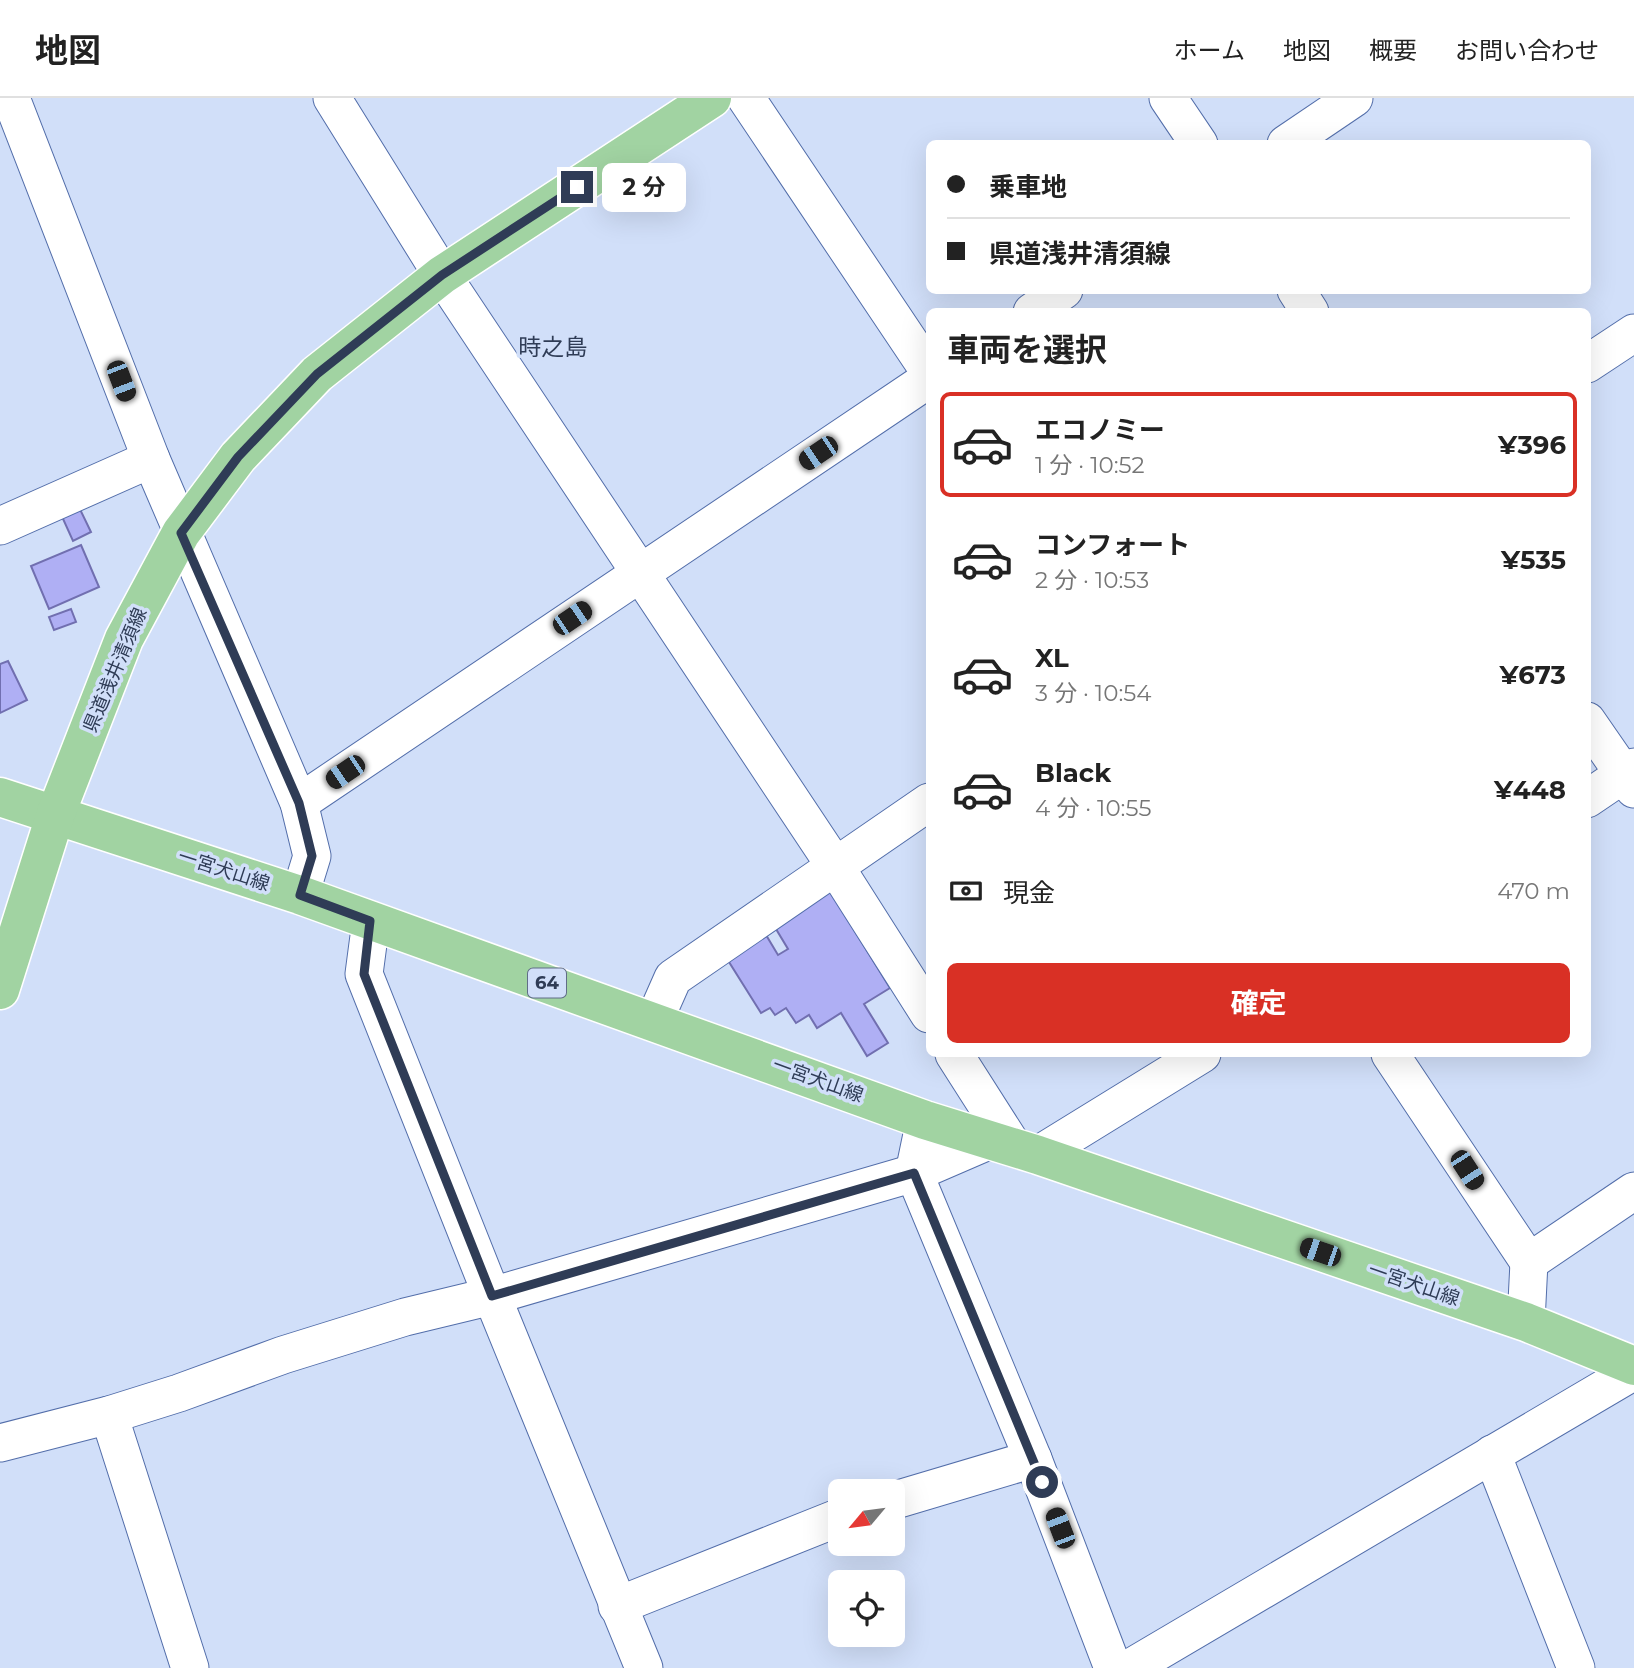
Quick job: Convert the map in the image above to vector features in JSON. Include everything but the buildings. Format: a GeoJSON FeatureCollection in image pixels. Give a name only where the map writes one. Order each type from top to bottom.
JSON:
{"type":"FeatureCollection","features":[{"type":"Feature","properties":{"kind":"main road","name":"県道浅井清須線"},"geometry":{"type":"LineString","coordinates":[[0,990],[55,816],[124,639],[181,533],[238,457],[317,374],[442,275],[712,98]]}},
{"type":"Feature","properties":{"kind":"main road","name":"一宮犬山線"},"geometry":{"type":"LineString","coordinates":[[0,797],[300,895],[925,1119],[1526,1322],[1634,1369]]}},
{"type":"Feature","properties":{"kind":"street"},"geometry":{"type":"LineString","coordinates":[[11,98],[181,533],[299,803],[312,856],[300,895]]}},
{"type":"Feature","properties":{"kind":"street"},"geometry":{"type":"LineString","coordinates":[[332,98],[442,275],[835,866],[926,1009]]}},
{"type":"Feature","properties":{"kind":"street"},"geometry":{"type":"LineString","coordinates":[[746,98],[926,367]]}},
{"type":"Feature","properties":{"kind":"street"},"geometry":{"type":"LineString","coordinates":[[1168,98],[1196,140]]}},
{"type":"Feature","properties":{"kind":"street"},"geometry":{"type":"LineString","coordinates":[[1292,140],[1354,98]]}},
{"type":"Feature","properties":{"kind":"street"},"geometry":{"type":"LineString","coordinates":[[1038,308],[1058,294]]}},
{"type":"Feature","properties":{"kind":"street"},"geometry":{"type":"LineString","coordinates":[[1591,361],[1634,333]]}},
{"type":"Feature","properties":{"kind":"street"},"geometry":{"type":"LineString","coordinates":[[299,803],[926,381]]}},
{"type":"Feature","properties":{"kind":"street"},"geometry":{"type":"LineString","coordinates":[[0,526],[151,458]]}},
{"type":"Feature","properties":{"kind":"street"},"geometry":{"type":"LineString","coordinates":[[1591,726],[1631,777],[1591,797]]}},
{"type":"Feature","properties":{"kind":"street"},"geometry":{"type":"LineString","coordinates":[[654,1021],[673,978],[926,804]]}},
{"type":"Feature","properties":{"kind":"street"},"geometry":{"type":"LineString","coordinates":[[370,921],[364,974],[643,1668]]}},
{"type":"Feature","properties":{"kind":"street"},"geometry":{"type":"LineString","coordinates":[[956,1057],[1013,1148]]}},
{"type":"Feature","properties":{"kind":"street"},"geometry":{"type":"LineString","coordinates":[[0,1443],[109,1415],[179,1393],[282,1355],[405,1317],[492,1296],[914,1173],[1013,1148],[1196,1057]]}},
{"type":"Feature","properties":{"kind":"street"},"geometry":{"type":"LineString","coordinates":[[1392,1057],[1529,1262],[1526,1322]]}},
{"type":"Feature","properties":{"kind":"street"},"geometry":{"type":"LineString","coordinates":[[925,1119],[914,1173],[1033,1458],[1113,1668]]}},
{"type":"Feature","properties":{"kind":"street"},"geometry":{"type":"LineString","coordinates":[[1529,1262],[1634,1191]]}},
{"type":"Feature","properties":{"kind":"street"},"geometry":{"type":"LineString","coordinates":[[1130,1668],[1634,1369]]}},
{"type":"Feature","properties":{"kind":"street"},"geometry":{"type":"LineString","coordinates":[[109,1415],[190,1668]]}},
{"type":"Feature","properties":{"kind":"street"},"geometry":{"type":"LineString","coordinates":[[1492,1454],[1576,1668]]}},
{"type":"Feature","properties":{"kind":"street"},"geometry":{"type":"LineString","coordinates":[[905,1497],[1033,1458]]}},
{"type":"Feature","properties":{"kind":"street"},"geometry":{"type":"LineString","coordinates":[[617,1606],[828,1522]]}},
{"type":"Feature","properties":{"kind":"district","name":"時之島"},"geometry":{"type":"Point","coordinates":[553,347]}},
{"type":"Feature","properties":{"kind":"route"},"geometry":{"type":"LineString","coordinates":[[577,187],[442,275],[317,374],[238,457],[181,533],[299,803],[312,856],[300,895],[370,921],[364,974],[492,1296],[914,1173],[1042,1482]]}}]}
